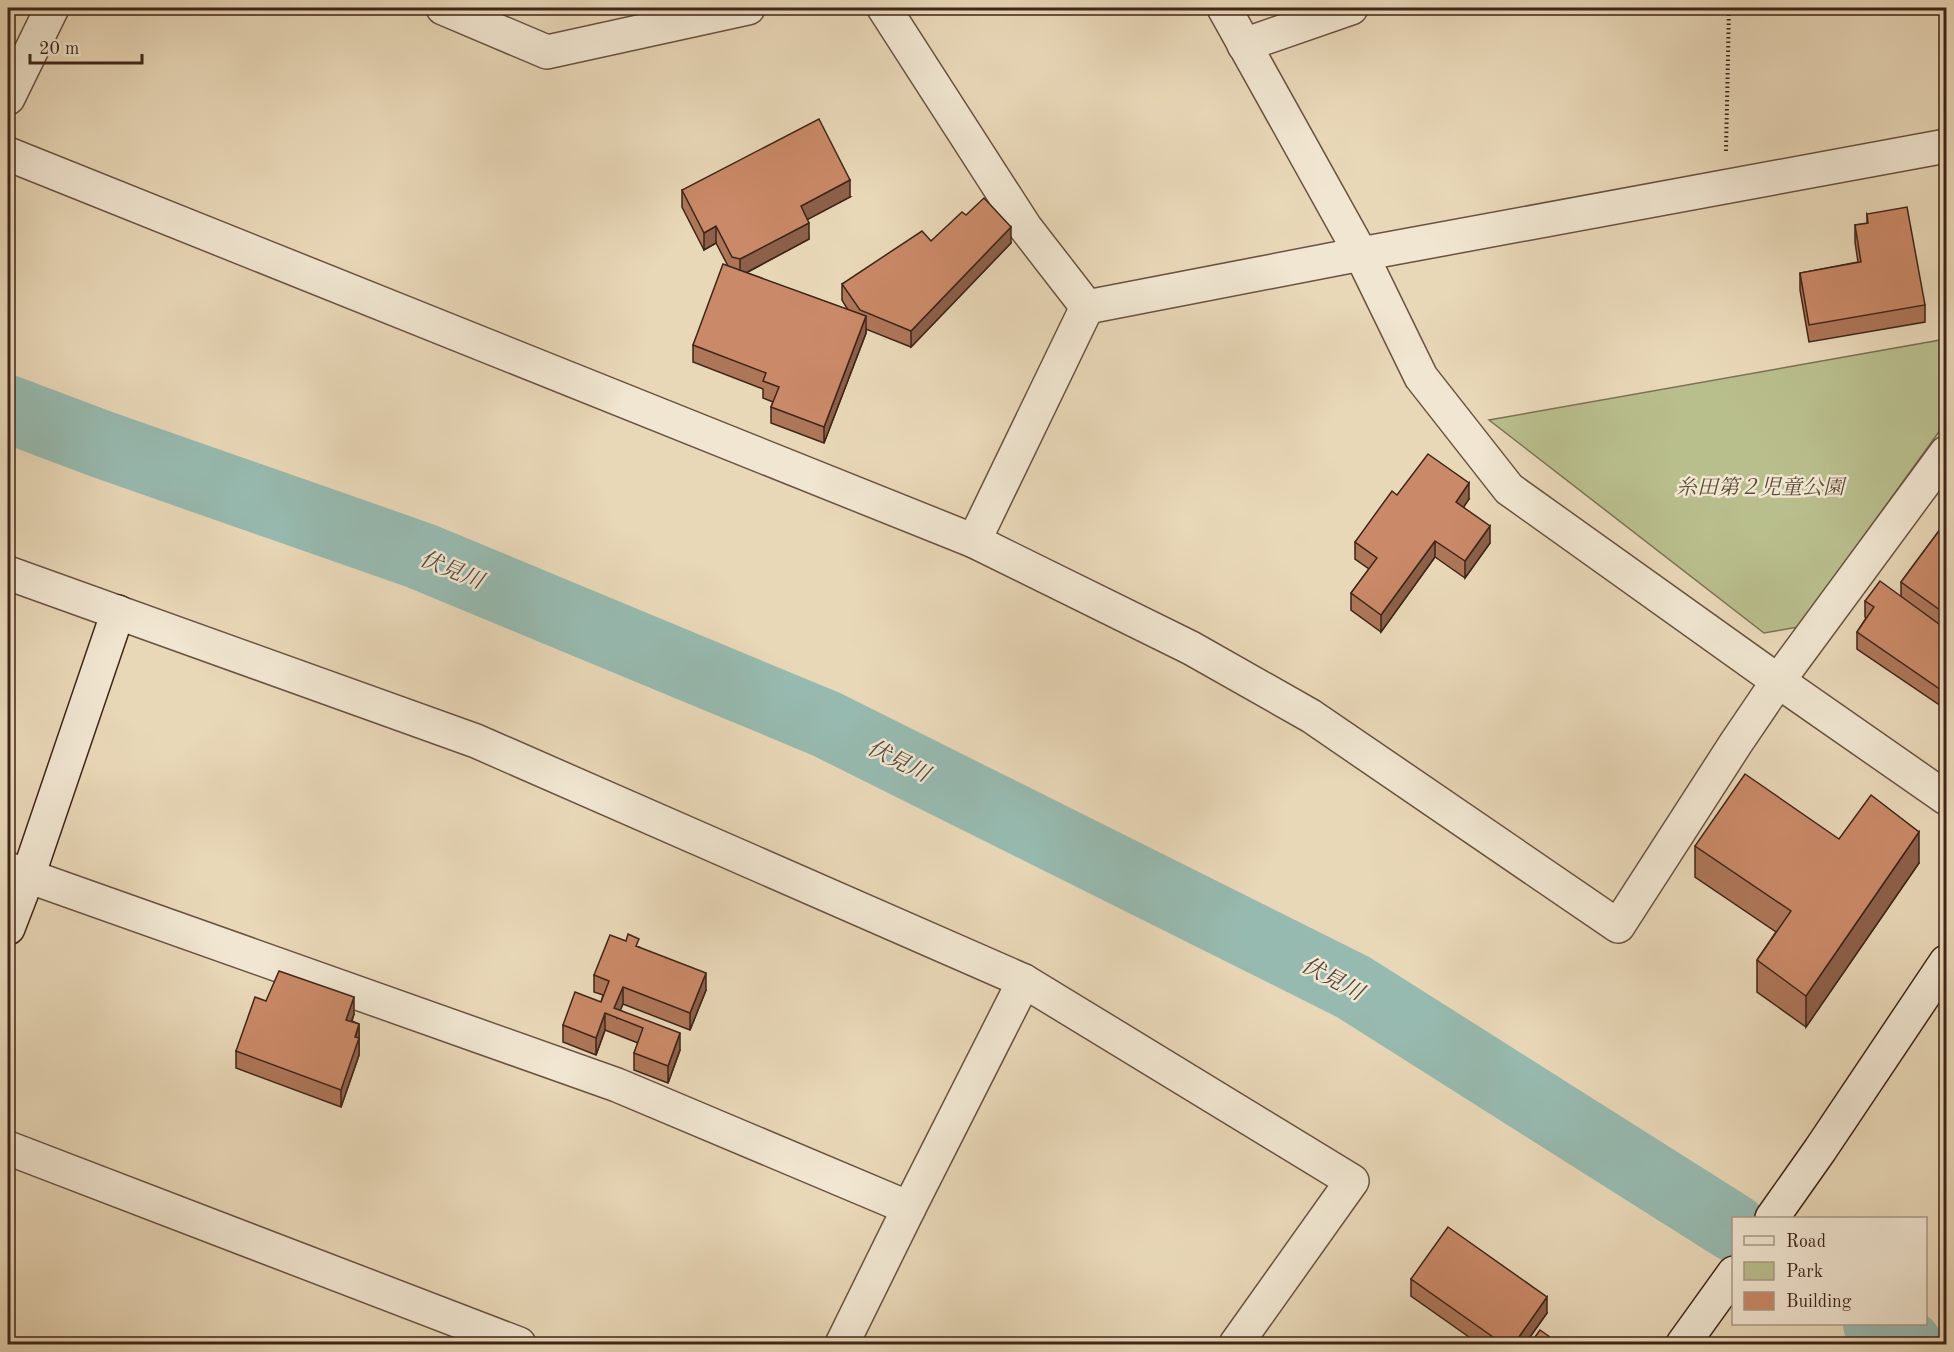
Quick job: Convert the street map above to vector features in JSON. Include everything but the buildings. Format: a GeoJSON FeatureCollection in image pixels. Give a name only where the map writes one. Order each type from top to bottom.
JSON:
{"type":"FeatureCollection","features":[{"type":"Feature","properties":{"kind":"street"},"geometry":{"type":"LineString","coordinates":[[8,98],[52,8]]}},
{"type":"Feature","properties":{"kind":"street"},"geometry":{"type":"LineString","coordinates":[[442,8],[547,52],[748,8]]}},
{"type":"Feature","properties":{"kind":"street"},"geometry":{"type":"LineString","coordinates":[[884,8],[1025,227],[1087,307]]}},
{"type":"Feature","properties":{"kind":"street"},"geometry":{"type":"LineString","coordinates":[[1224,8],[1361,254],[1421,377],[1509,489],[1778,681],[1947,798]]}},
{"type":"Feature","properties":{"kind":"street"},"geometry":{"type":"LineString","coordinates":[[1244,45],[1351,8]]}},
{"type":"Feature","properties":{"kind":"street"},"geometry":{"type":"LineString","coordinates":[[1087,307],[1947,146]]}},
{"type":"Feature","properties":{"kind":"street"},"geometry":{"type":"LineString","coordinates":[[8,154],[974,541],[1191,648],[1311,716],[1618,926],[1778,681],[1947,453]]}},
{"type":"Feature","properties":{"kind":"street"},"geometry":{"type":"LineString","coordinates":[[974,541],[1087,307]]}},
{"type":"Feature","properties":{"kind":"street"},"geometry":{"type":"LineString","coordinates":[[8,573],[476,741],[1024,981],[1352,1180],[1236,1344]]}},
{"type":"Feature","properties":{"kind":"street"},"geometry":{"type":"LineString","coordinates":[[8,928],[18,872],[118,612]]}},
{"type":"Feature","properties":{"kind":"street"},"geometry":{"type":"LineString","coordinates":[[18,872],[617,1085],[909,1208]]}},
{"type":"Feature","properties":{"kind":"street"},"geometry":{"type":"LineString","coordinates":[[1773,1217],[1947,962]]}},
{"type":"Feature","properties":{"kind":"street"},"geometry":{"type":"LineString","coordinates":[[842,1344],[1024,981]]}},
{"type":"Feature","properties":{"kind":"street"},"geometry":{"type":"LineString","coordinates":[[8,1148],[519,1344]]}},
{"type":"Feature","properties":{"kind":"street"},"geometry":{"type":"LineString","coordinates":[[1683,1344],[1732,1276]]}},
{"type":"Feature","properties":{"kind":"path"},"geometry":{"type":"LineString","coordinates":[[1726,186],[1729,8]]}},
{"type":"Feature","properties":{"kind":"green space","name":"糸田第２児童公園"},"geometry":{"type":"Polygon","coordinates":[[[1946,339],[1946,422],[1798,627],[1764,633],[1489,420],[1946,339]]]}},
{"type":"Feature","properties":{"kind":"waterway","name":"伏見川"},"geometry":{"type":"LineString","coordinates":[[8,409],[421,556],[826,724],[1353,987],[1732,1227]]}},
{"type":"Feature","properties":{"kind":"waterway","name":"伏見川"},"geometry":{"type":"LineString","coordinates":[[1879,1325],[1908,1344]]}}]}
